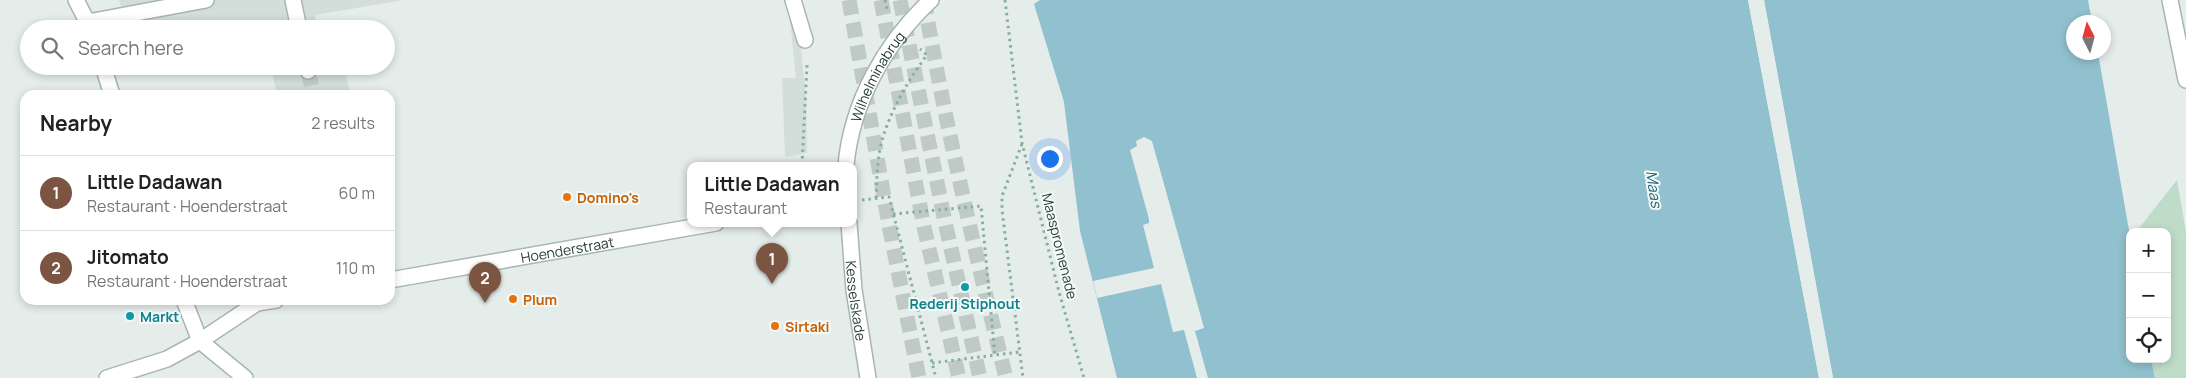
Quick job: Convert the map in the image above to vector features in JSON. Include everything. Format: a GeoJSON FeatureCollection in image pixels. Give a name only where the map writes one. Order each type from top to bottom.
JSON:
{"type":"FeatureCollection","features":[{"type":"Feature","properties":{"kind":"street"},"geometry":{"type":"LineString","coordinates":[[76,0],[86,20]]}},
{"type":"Feature","properties":{"kind":"street"},"geometry":{"type":"LineString","coordinates":[[112,20],[206,0]]}},
{"type":"Feature","properties":{"kind":"street"},"geometry":{"type":"LineString","coordinates":[[293,0],[297,20]]}},
{"type":"Feature","properties":{"kind":"street"},"geometry":{"type":"LineString","coordinates":[[794,0],[806,40]]}},
{"type":"Feature","properties":{"kind":"street","name":"Wilhelminabrug"},"geometry":{"type":"LineString","coordinates":[[847,162],[854,125],[864,94],[879,63],[916,14],[931,0]]}},
{"type":"Feature","properties":{"kind":"street"},"geometry":{"type":"LineString","coordinates":[[2170,0],[2186,80]]}},
{"type":"Feature","properties":{"kind":"street"},"geometry":{"type":"LineString","coordinates":[[106,75],[110,90]]}},
{"type":"Feature","properties":{"kind":"street","name":"Hoenderstraat"},"geometry":{"type":"LineString","coordinates":[[395,279],[693,227]]}},
{"type":"Feature","properties":{"kind":"street","name":"Kesselskade"},"geometry":{"type":"LineString","coordinates":[[849,227],[854,290],[868,378]]}},
{"type":"Feature","properties":{"kind":"street"},"geometry":{"type":"LineString","coordinates":[[186,305],[200,340],[245,378]]}},
{"type":"Feature","properties":{"kind":"street"},"geometry":{"type":"LineString","coordinates":[[107,378],[167,359],[253,305]]}},
{"type":"Feature","properties":{"kind":"path","name":"Maaspromenade"},"geometry":{"type":"LineString","coordinates":[[1005,0],[1022,142],[1059,292],[1084,378]]}},
{"type":"Feature","properties":{"kind":"path"},"geometry":{"type":"LineString","coordinates":[[802,162],[807,68]]}},
{"type":"Feature","properties":{"kind":"path"},"geometry":{"type":"LineString","coordinates":[[1022,142],[1002,196],[1002,210],[1019,352],[1024,378]]}},
{"type":"Feature","properties":{"kind":"path"},"geometry":{"type":"LineString","coordinates":[[872,199],[889,197],[936,378]]}},
{"type":"Feature","properties":{"kind":"path"},"geometry":{"type":"LineString","coordinates":[[893,214],[981,206],[995,356]]}},
{"type":"Feature","properties":{"kind":"path"},"geometry":{"type":"LineString","coordinates":[[932,363],[1019,352]]}},
{"type":"Feature","properties":{"kind":"shaded area"},"geometry":{"type":"Polygon","coordinates":[[[119,0],[404,0],[315,15],[316,20],[125,20],[119,0]]]}},
{"type":"Feature","properties":{"kind":"shaded area"},"geometry":{"type":"Polygon","coordinates":[[[788,0],[796,0],[806,99],[807,153],[785,157],[782,78],[796,78],[788,0]]]}},
{"type":"Feature","properties":{"kind":"shaded area"},"geometry":{"type":"Polygon","coordinates":[[[273,75],[347,75],[349,90],[276,90],[273,75]]]}},
{"type":"Feature","properties":{"kind":"green space"},"geometry":{"type":"Polygon","coordinates":[[[2177,180],[2186,232],[2186,378],[2155,378],[2152,363],[2171,363],[2171,228],[2139,228],[2177,180]]]}},
{"type":"Feature","properties":{"kind":"water","name":"Maas"},"geometry":{"type":"Polygon","coordinates":[[[1040,0],[1748,0],[1819,378],[1117,378],[1080,231],[1064,102],[1034,4],[1040,0]]]}},
{"type":"Feature","properties":{"kind":"water"},"geometry":{"type":"Polygon","coordinates":[[[1764,0],[2088,0],[2091,15],[2066,15],[2066,60],[2099,60],[2129,228],[2126,228],[2126,363],[2152,363],[2155,378],[1833,378],[1764,0]]]}},
{"type":"Feature","properties":{"kind":"pier"},"geometry":{"type":"Polygon","coordinates":[[[1748,0],[1751,0],[1822,378],[1819,378],[1748,0]]]}},
{"type":"Feature","properties":{"kind":"pier"},"geometry":{"type":"Polygon","coordinates":[[[1761,0],[1764,0],[1833,378],[1831,378],[1761,0]]]}},
{"type":"Feature","properties":{"kind":"pier"},"geometry":{"type":"Polygon","coordinates":[[[1144,137],[1152,141],[1204,328],[1195,331],[1208,378],[1197,378],[1184,330],[1173,332],[1161,284],[1097,298],[1093,281],[1154,268],[1143,225],[1149,223],[1149,219],[1130,150],[1137,146],[1136,141],[1144,137]]]}},
{"type":"Feature","properties":{"kind":"tunnel"},"geometry":{"type":"LineString","coordinates":[[849,0],[889,225],[919,378]]}},
{"type":"Feature","properties":{"kind":"tunnel"},"geometry":{"type":"LineString","coordinates":[[881,0],[924,227],[959,378]]}},
{"type":"Feature","properties":{"kind":"tunnel"},"geometry":{"type":"LineString","coordinates":[[900,0],[945,222],[980,378]]}},
{"type":"Feature","properties":{"kind":"tunnel"},"geometry":{"type":"LineString","coordinates":[[924,0],[962,190],[1006,378]]}},
{"type":"Feature","properties":{"kind":"tunnel"},"geometry":{"type":"LineString","coordinates":[[309,75],[313,90]]}},
{"type":"Feature","properties":{"kind":"place","name":"Domino's"},"geometry":{"type":"Point","coordinates":[567,197]}},
{"type":"Feature","properties":{"kind":"place","name":"Little Dadawan"},"geometry":{"type":"Point","coordinates":[772,284]}},
{"type":"Feature","properties":{"kind":"place","name":"Rederij Stiphout"},"geometry":{"type":"Point","coordinates":[965,287]}},
{"type":"Feature","properties":{"kind":"place","name":"Plum"},"geometry":{"type":"Point","coordinates":[513,299]}},
{"type":"Feature","properties":{"kind":"place","name":"Jitomato"},"geometry":{"type":"Point","coordinates":[485,303]}},
{"type":"Feature","properties":{"kind":"place","name":"Markt"},"geometry":{"type":"Point","coordinates":[130,316]}},
{"type":"Feature","properties":{"kind":"place","name":"Sirtaki"},"geometry":{"type":"Point","coordinates":[775,326]}}]}
